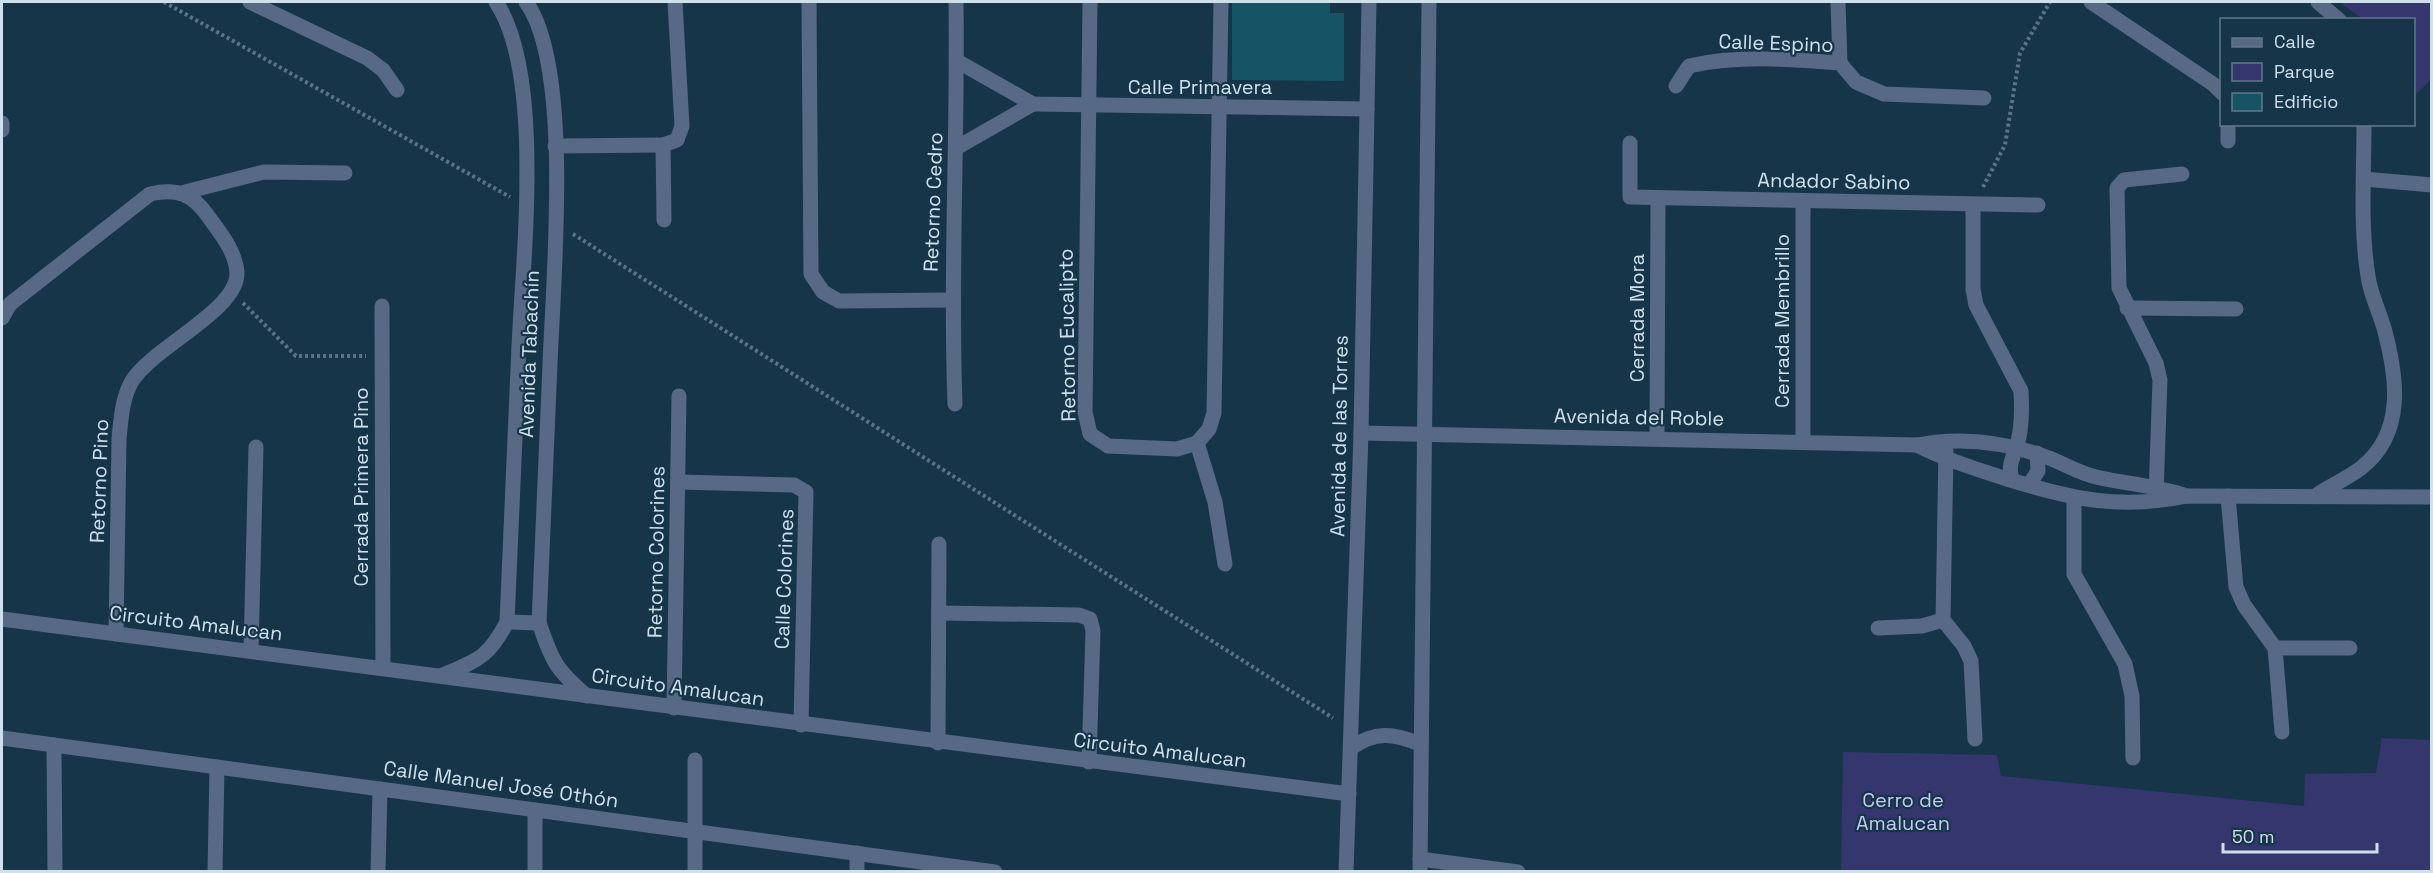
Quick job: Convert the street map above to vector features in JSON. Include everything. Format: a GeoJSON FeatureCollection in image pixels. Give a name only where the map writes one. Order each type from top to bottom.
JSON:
{"type":"FeatureCollection","features":[{"type":"Feature","properties":{"kind":"street"},"geometry":{"type":"LineString","coordinates":[[251,2],[367,58],[383,70],[397,90]]}},
{"type":"Feature","properties":{"kind":"street","name":"Avenida Tabachín"},"geometry":{"type":"LineString","coordinates":[[443,675],[472,662],[495,647],[507,622],[525,206],[526,134],[519,57],[508,20],[496,2]]}},
{"type":"Feature","properties":{"kind":"street","name":"Avenida Tabachín"},"geometry":{"type":"LineString","coordinates":[[526,2],[545,44],[555,146],[556,223],[539,623],[551,658],[562,674],[587,696]]}},
{"type":"Feature","properties":{"kind":"street"},"geometry":{"type":"LineString","coordinates":[[555,146],[663,145],[677,140],[682,126],[675,2]]}},
{"type":"Feature","properties":{"kind":"street"},"geometry":{"type":"LineString","coordinates":[[809,2],[809,253],[811,274],[823,292],[839,301],[951,300]]}},
{"type":"Feature","properties":{"kind":"street","name":"Retorno Cedro"},"geometry":{"type":"LineString","coordinates":[[955,404],[951,300],[956,148],[957,2]]}},
{"type":"Feature","properties":{"kind":"street","name":"Retorno Eucalipto"},"geometry":{"type":"LineString","coordinates":[[1090,2],[1085,412],[1090,434],[1108,446],[1177,449],[1197,443]]}},
{"type":"Feature","properties":{"kind":"street"},"geometry":{"type":"LineString","coordinates":[[1221,2],[1214,413],[1209,429],[1197,443],[1215,502],[1226,564]]}},
{"type":"Feature","properties":{"kind":"street","name":"Avenida de las Torres"},"geometry":{"type":"LineString","coordinates":[[1347,872],[1360,433],[1369,2]]}},
{"type":"Feature","properties":{"kind":"street"},"geometry":{"type":"LineString","coordinates":[[1428,2],[1420,865],[1518,872]]}},
{"type":"Feature","properties":{"kind":"street"},"geometry":{"type":"LineString","coordinates":[[1838,2],[1840,63]]}},
{"type":"Feature","properties":{"kind":"street"},"geometry":{"type":"LineString","coordinates":[[2091,2],[2220,91]]}},
{"type":"Feature","properties":{"kind":"street"},"geometry":{"type":"LineString","coordinates":[[2318,2],[2337,18]]}},
{"type":"Feature","properties":{"kind":"street","name":"Calle Espino"},"geometry":{"type":"LineString","coordinates":[[1676,86],[1689,66],[1713,61],[1840,63],[1856,82],[1884,93],[1984,98]]}},
{"type":"Feature","properties":{"kind":"street","name":"Calle Primavera"},"geometry":{"type":"LineString","coordinates":[[957,62],[1033,104],[1089,107],[1367,109]]}},
{"type":"Feature","properties":{"kind":"street"},"geometry":{"type":"LineString","coordinates":[[956,148],[1033,104]]}},
{"type":"Feature","properties":{"kind":"street"},"geometry":{"type":"LineString","coordinates":[[2,123],[2,130]]}},
{"type":"Feature","properties":{"kind":"street"},"geometry":{"type":"LineString","coordinates":[[2228,126],[2228,141]]}},
{"type":"Feature","properties":{"kind":"street"},"geometry":{"type":"LineString","coordinates":[[2318,494],[2362,467],[2381,446],[2393,423],[2395,396],[2391,359],[2368,279],[2366,262],[2364,126]]}},
{"type":"Feature","properties":{"kind":"street","name":"Andador Sabino"},"geometry":{"type":"LineString","coordinates":[[1630,143],[1630,197],[1973,206],[2038,205]]}},
{"type":"Feature","properties":{"kind":"street"},"geometry":{"type":"LineString","coordinates":[[663,145],[664,220]]}},
{"type":"Feature","properties":{"kind":"street"},"geometry":{"type":"LineString","coordinates":[[2,318],[10,304],[150,194],[166,190],[185,192],[264,172],[345,173]]}},
{"type":"Feature","properties":{"kind":"street"},"geometry":{"type":"LineString","coordinates":[[2156,502],[2160,380],[2156,363],[2119,288],[2117,188],[2124,180],[2182,174]]}},
{"type":"Feature","properties":{"kind":"street"},"geometry":{"type":"LineString","coordinates":[[2364,179],[2432,185]]}},
{"type":"Feature","properties":{"kind":"street"},"geometry":{"type":"LineString","coordinates":[[185,192],[201,205],[234,254],[237,274],[232,292]]}},
{"type":"Feature","properties":{"kind":"street","name":"Cerrada Mora"},"geometry":{"type":"LineString","coordinates":[[1657,438],[1658,198]]}},
{"type":"Feature","properties":{"kind":"street","name":"Cerrada Membrillo"},"geometry":{"type":"LineString","coordinates":[[1803,202],[1803,440]]}},
{"type":"Feature","properties":{"kind":"street"},"geometry":{"type":"LineString","coordinates":[[1973,206],[1973,289],[1976,305],[2021,391],[2022,405],[2016,448],[2010,463],[2012,480]]}},
{"type":"Feature","properties":{"kind":"street","name":"Retorno Pino"},"geometry":{"type":"LineString","coordinates":[[116,634],[119,439],[122,410],[131,383],[147,362],[221,304],[232,292]]}},
{"type":"Feature","properties":{"kind":"street","name":"Cerrada Primera Pino"},"geometry":{"type":"LineString","coordinates":[[382,306],[383,668]]}},
{"type":"Feature","properties":{"kind":"street"},"geometry":{"type":"LineString","coordinates":[[2127,308],[2236,309]]}},
{"type":"Feature","properties":{"kind":"street","name":"Retorno Colorines"},"geometry":{"type":"LineString","coordinates":[[674,708],[679,396]]}},
{"type":"Feature","properties":{"kind":"street","name":"Avenida del Roble"},"geometry":{"type":"LineString","coordinates":[[1360,433],[1803,440],[1917,445],[1946,439],[1981,441],[2037,453],[2095,476],[2156,486],[2187,496]]}},
{"type":"Feature","properties":{"kind":"street"},"geometry":{"type":"LineString","coordinates":[[1946,439],[1943,620],[1964,646],[1971,661],[1975,739]]}},
{"type":"Feature","properties":{"kind":"street","name":"Avenida del Roble"},"geometry":{"type":"LineString","coordinates":[[1917,445],[1946,459],[2074,498],[2123,504],[2156,502],[2187,496],[2318,494],[2432,497]]}},
{"type":"Feature","properties":{"kind":"street"},"geometry":{"type":"LineString","coordinates":[[251,651],[256,447]]}},
{"type":"Feature","properties":{"kind":"street"},"geometry":{"type":"LineString","coordinates":[[2029,485],[2038,471],[2037,453]]}},
{"type":"Feature","properties":{"kind":"street","name":"Calle Colorines"},"geometry":{"type":"LineString","coordinates":[[679,482],[794,485],[806,492],[801,725]]}},
{"type":"Feature","properties":{"kind":"street"},"geometry":{"type":"LineString","coordinates":[[2228,496],[2236,587],[2244,605],[2275,648],[2282,732]]}},
{"type":"Feature","properties":{"kind":"street"},"geometry":{"type":"LineString","coordinates":[[2074,498],[2074,574],[2126,664],[2132,696],[2133,758]]}},
{"type":"Feature","properties":{"kind":"street"},"geometry":{"type":"LineString","coordinates":[[938,743],[939,544]]}},
{"type":"Feature","properties":{"kind":"street"},"geometry":{"type":"LineString","coordinates":[[939,613],[1079,615],[1090,620],[1093,631],[1089,762]]}},
{"type":"Feature","properties":{"kind":"street","name":"Circuito Amalucan"},"geometry":{"type":"LineString","coordinates":[[2,620],[443,675],[938,743],[1349,794]]}},
{"type":"Feature","properties":{"kind":"street"},"geometry":{"type":"LineString","coordinates":[[1878,628],[1922,626],[1943,620]]}},
{"type":"Feature","properties":{"kind":"street"},"geometry":{"type":"LineString","coordinates":[[507,622],[539,623]]}},
{"type":"Feature","properties":{"kind":"street"},"geometry":{"type":"LineString","coordinates":[[2275,648],[2350,648]]}},
{"type":"Feature","properties":{"kind":"street"},"geometry":{"type":"LineString","coordinates":[[1351,748],[1365,738],[1383,734],[1400,735],[1420,744]]}},
{"type":"Feature","properties":{"kind":"street","name":"Calle Manuel José Othón"},"geometry":{"type":"LineString","coordinates":[[2,738],[995,872]]}},
{"type":"Feature","properties":{"kind":"street"},"geometry":{"type":"LineString","coordinates":[[54,745],[55,872]]}},
{"type":"Feature","properties":{"kind":"street"},"geometry":{"type":"LineString","coordinates":[[695,872],[696,760]]}},
{"type":"Feature","properties":{"kind":"street"},"geometry":{"type":"LineString","coordinates":[[215,872],[217,767]]}},
{"type":"Feature","properties":{"kind":"street"},"geometry":{"type":"LineString","coordinates":[[378,872],[380,789]]}},
{"type":"Feature","properties":{"kind":"street"},"geometry":{"type":"LineString","coordinates":[[535,810],[535,872]]}},
{"type":"Feature","properties":{"kind":"street"},"geometry":{"type":"LineString","coordinates":[[857,853],[857,872]]}},
{"type":"Feature","properties":{"kind":"path"},"geometry":{"type":"LineString","coordinates":[[164,2],[525,206]]}},
{"type":"Feature","properties":{"kind":"path"},"geometry":{"type":"LineString","coordinates":[[1973,206],[2005,145],[2020,53],[2050,2]]}},
{"type":"Feature","properties":{"kind":"path"},"geometry":{"type":"LineString","coordinates":[[556,223],[1352,730]]}},
{"type":"Feature","properties":{"kind":"path"},"geometry":{"type":"LineString","coordinates":[[232,292],[296,356],[382,356]]}},
{"type":"Feature","properties":{"kind":"green space"},"geometry":{"type":"Polygon","coordinates":[[[2339,2],[2431,2],[2431,80],[2415,95],[2415,18],[2362,18],[2339,2]]]}},
{"type":"Feature","properties":{"kind":"green space","name":"Cerro de Amalucan"},"geometry":{"type":"Polygon","coordinates":[[[2382,738],[2431,740],[2431,871],[1841,871],[1843,752],[1997,755],[2001,776],[2304,806],[2305,774],[2376,773],[2382,738]]]}},
{"type":"Feature","properties":{"kind":"building"},"geometry":{"type":"Polygon","coordinates":[[[1232,2],[1330,2],[1330,13],[1344,13],[1344,81],[1232,80],[1232,2]]]}}]}
